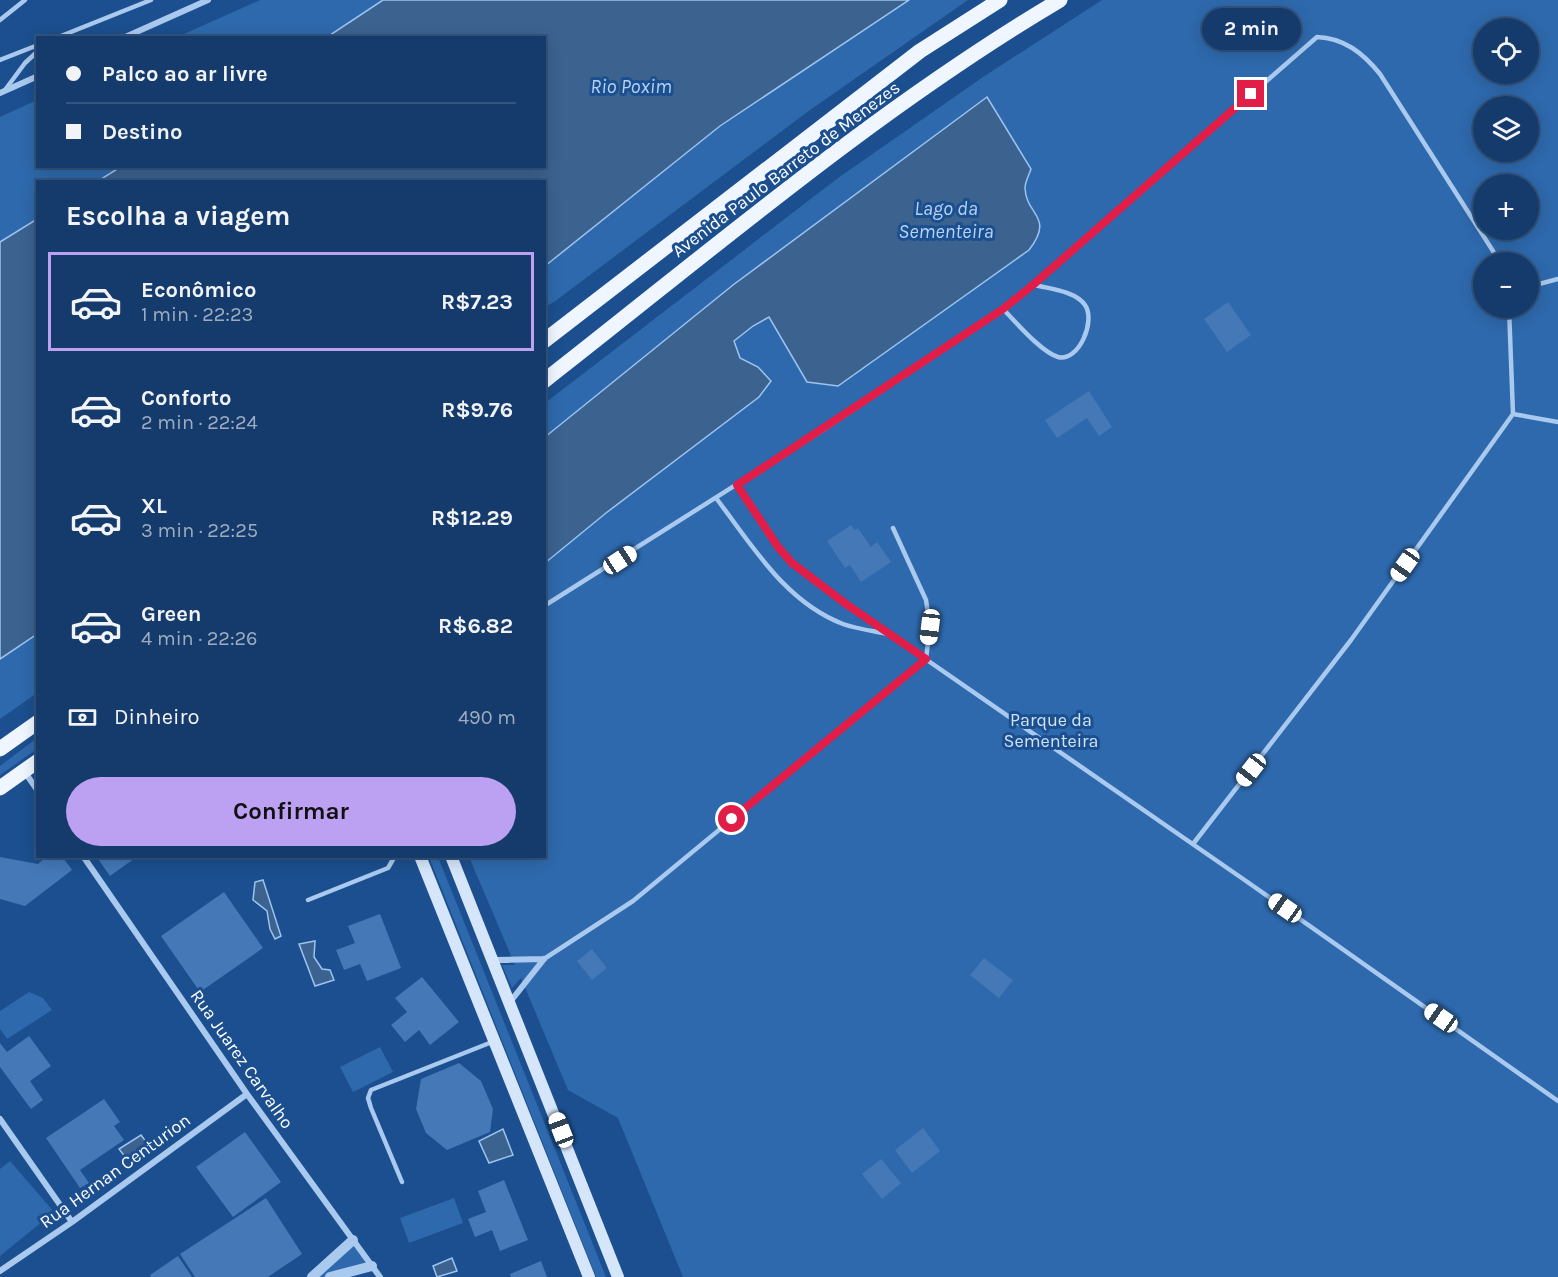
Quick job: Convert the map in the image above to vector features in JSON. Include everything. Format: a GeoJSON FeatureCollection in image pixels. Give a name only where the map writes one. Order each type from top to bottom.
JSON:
{"type":"FeatureCollection","features":[{"type":"Feature","properties":{"kind":"main road","name":"Avenida Paulo Barreto de Menezes"},"geometry":{"type":"LineString","coordinates":[[546,339],[920,51],[1000,0]]}},
{"type":"Feature","properties":{"kind":"main road","name":"Avenida Paulo Barreto de Menezes"},"geometry":{"type":"LineString","coordinates":[[546,379],[877,122],[997,38],[1060,0]]}},
{"type":"Feature","properties":{"kind":"main road"},"geometry":{"type":"LineString","coordinates":[[0,749],[36,723]]}},
{"type":"Feature","properties":{"kind":"main road"},"geometry":{"type":"LineString","coordinates":[[0,788],[36,762]]}},
{"type":"Feature","properties":{"kind":"main road"},"geometry":{"type":"LineString","coordinates":[[421,858],[589,1277]]}},
{"type":"Feature","properties":{"kind":"main road"},"geometry":{"type":"LineString","coordinates":[[452,858],[618,1277]]}},
{"type":"Feature","properties":{"kind":"street"},"geometry":{"type":"LineString","coordinates":[[127,36],[208,0]]}},
{"type":"Feature","properties":{"kind":"street"},"geometry":{"type":"LineString","coordinates":[[2,92],[36,77]]}},
{"type":"Feature","properties":{"kind":"street"},"geometry":{"type":"LineString","coordinates":[[24,771],[36,788]]}},
{"type":"Feature","properties":{"kind":"street","name":"Rua Juarez Carvalho"},"geometry":{"type":"LineString","coordinates":[[84,858],[247,1094],[380,1277]]}},
{"type":"Feature","properties":{"kind":"street"},"geometry":{"type":"LineString","coordinates":[[493,960],[544,959]]}},
{"type":"Feature","properties":{"kind":"street"},"geometry":{"type":"LineString","coordinates":[[510,1003],[544,959]]}},
{"type":"Feature","properties":{"kind":"street","name":"Rua Hernan Centurion"},"geometry":{"type":"LineString","coordinates":[[0,1271],[72,1222],[247,1094]]}},
{"type":"Feature","properties":{"kind":"street"},"geometry":{"type":"LineString","coordinates":[[0,1119],[72,1222]]}},
{"type":"Feature","properties":{"kind":"street"},"geometry":{"type":"LineString","coordinates":[[312,1277],[353,1240]]}},
{"type":"Feature","properties":{"kind":"street"},"geometry":{"type":"LineString","coordinates":[[330,1277],[372,1266]]}},
{"type":"Feature","properties":{"kind":"lane"},"geometry":{"type":"LineString","coordinates":[[0,20],[25,0]]}},
{"type":"Feature","properties":{"kind":"lane"},"geometry":{"type":"LineString","coordinates":[[61,36],[151,0]]}},
{"type":"Feature","properties":{"kind":"lane"},"geometry":{"type":"LineString","coordinates":[[546,605],[737,485],[1003,309],[1317,37],[1329,37],[1346,44],[1367,58],[1380,74],[1493,252]]}},
{"type":"Feature","properties":{"kind":"lane"},"geometry":{"type":"LineString","coordinates":[[0,60],[36,46]]}},
{"type":"Feature","properties":{"kind":"lane"},"geometry":{"type":"LineString","coordinates":[[2,92],[36,53]]}},
{"type":"Feature","properties":{"kind":"lane"},"geometry":{"type":"LineString","coordinates":[[1539,284],[1558,279]]}},
{"type":"Feature","properties":{"kind":"lane"},"geometry":{"type":"LineString","coordinates":[[1003,309],[1030,338],[1056,357],[1070,355],[1089,328],[1089,314],[1084,304],[1076,297],[1034,284]]}},
{"type":"Feature","properties":{"kind":"lane"},"geometry":{"type":"LineString","coordinates":[[1193,844],[1352,640],[1513,414],[1509,318]]}},
{"type":"Feature","properties":{"kind":"lane"},"geometry":{"type":"LineString","coordinates":[[1513,414],[1558,422]]}},
{"type":"Feature","properties":{"kind":"lane"},"geometry":{"type":"LineString","coordinates":[[737,485],[778,547],[792,563],[846,604],[1193,844],[1558,1101]]}},
{"type":"Feature","properties":{"kind":"lane"},"geometry":{"type":"LineString","coordinates":[[716,498],[773,573],[795,595],[814,609],[840,623],[892,635]]}},
{"type":"Feature","properties":{"kind":"lane"},"geometry":{"type":"LineString","coordinates":[[544,959],[633,901],[926,659],[930,627],[926,600],[893,528]]}},
{"type":"Feature","properties":{"kind":"lane"},"geometry":{"type":"LineString","coordinates":[[308,900],[388,868],[393,858]]}},
{"type":"Feature","properties":{"kind":"lane"},"geometry":{"type":"LineString","coordinates":[[402,1182],[371,1108],[368,1098],[371,1090],[494,1041]]}},
{"type":"Feature","properties":{"kind":"green space"},"geometry":{"type":"Polygon","coordinates":[[[260,0],[383,0],[329,36],[179,36],[260,0]]]}},
{"type":"Feature","properties":{"kind":"green space"},"geometry":{"type":"Polygon","coordinates":[[[909,0],[968,0],[810,110],[546,306],[546,265],[720,126],[909,0]]]}},
{"type":"Feature","properties":{"kind":"green space","name":"Parque da Sementeira"},"geometry":{"type":"Polygon","coordinates":[[[1102,0],[1558,0],[1558,1277],[683,1277],[618,1118],[568,1090],[521,978],[512,988],[502,965],[515,965],[469,858],[546,858],[546,402],[838,178],[983,77],[1102,0]]]}},
{"type":"Feature","properties":{"kind":"green space"},"geometry":{"type":"Polygon","coordinates":[[[36,100],[36,168],[120,168],[100,180],[36,180],[36,220],[0,242],[0,117],[36,100]]]}},
{"type":"Feature","properties":{"kind":"green space"},"geometry":{"type":"Polygon","coordinates":[[[36,635],[36,694],[0,719],[0,659],[36,635]]]}},
{"type":"Feature","properties":{"kind":"green space"},"geometry":{"type":"Polygon","coordinates":[[[36,739],[36,750],[0,775],[0,766],[36,739]]]}},
{"type":"Feature","properties":{"kind":"green space"},"geometry":{"type":"Polygon","coordinates":[[[429,858],[438,858],[606,1277],[596,1277],[429,858]]]}},
{"type":"Feature","properties":{"kind":"green space"},"geometry":{"type":"Polygon","coordinates":[[[29,992],[43,998],[52,1010],[7,1039],[0,1029],[0,1011],[29,992]]]}},
{"type":"Feature","properties":{"kind":"green space"},"geometry":{"type":"Polygon","coordinates":[[[380,1047],[393,1072],[353,1092],[340,1067],[380,1047]]]}},
{"type":"Feature","properties":{"kind":"green space"},"geometry":{"type":"Polygon","coordinates":[[[10,1161],[54,1212],[0,1256],[0,1169],[10,1161]]]}},
{"type":"Feature","properties":{"kind":"green space"},"geometry":{"type":"Polygon","coordinates":[[[454,1198],[463,1223],[409,1243],[400,1218],[454,1198]]]}},
{"type":"Feature","properties":{"kind":"green space"},"geometry":{"type":"Polygon","coordinates":[[[353,1240],[372,1266],[331,1277],[311,1277],[353,1240]]]}},
{"type":"Feature","properties":{"kind":"water","name":"Rio Poxim"},"geometry":{"type":"Polygon","coordinates":[[[383,0],[909,0],[720,126],[546,265],[546,180],[100,180],[119,168],[546,168],[546,36],[329,36],[383,0]]]}},
{"type":"Feature","properties":{"kind":"water","name":"Lago da Sementeira"},"geometry":{"type":"Polygon","coordinates":[[[987,97],[1031,169],[1025,188],[1039,223],[1039,230],[1029,250],[838,386],[807,382],[769,317],[753,326],[734,341],[740,358],[758,367],[771,381],[759,397],[606,513],[546,562],[546,436],[733,285],[987,97]]]}},
{"type":"Feature","properties":{"kind":"water"},"geometry":{"type":"Polygon","coordinates":[[[36,220],[36,635],[0,659],[0,242],[36,220]]]}},
{"type":"Feature","properties":{"kind":"water"},"geometry":{"type":"Polygon","coordinates":[[[263,880],[281,936],[275,939],[270,929],[267,911],[253,900],[255,882],[263,880]]]}},
{"type":"Feature","properties":{"kind":"water"},"geometry":{"type":"Polygon","coordinates":[[[315,941],[314,957],[322,969],[330,970],[334,980],[315,986],[299,944],[315,941]]]}},
{"type":"Feature","properties":{"kind":"water"},"geometry":{"type":"Polygon","coordinates":[[[503,1129],[513,1155],[489,1163],[479,1141],[503,1129]]]}},
{"type":"Feature","properties":{"kind":"water"},"geometry":{"type":"Polygon","coordinates":[[[141,1135],[147,1143],[126,1158],[119,1149],[141,1135]]]}},
{"type":"Feature","properties":{"kind":"water"},"geometry":{"type":"Polygon","coordinates":[[[452,1258],[457,1271],[437,1277],[433,1266],[452,1258]]]}},
{"type":"Feature","properties":{"kind":"building"},"geometry":{"type":"Polygon","coordinates":[[[1228,302],[1251,335],[1227,352],[1204,319],[1228,302]]]}},
{"type":"Feature","properties":{"kind":"building"},"geometry":{"type":"Polygon","coordinates":[[[1089,391],[1112,427],[1099,436],[1087,418],[1057,438],[1045,420],[1089,391]]]}},
{"type":"Feature","properties":{"kind":"building"},"geometry":{"type":"Polygon","coordinates":[[[851,525],[855,530],[858,528],[871,547],[877,542],[891,562],[861,582],[850,565],[845,568],[827,541],[851,525]]]}},
{"type":"Feature","properties":{"kind":"building"},"geometry":{"type":"Polygon","coordinates":[[[0,857],[38,864],[45,858],[63,858],[72,870],[25,906],[0,899],[0,857]]]}},
{"type":"Feature","properties":{"kind":"building"},"geometry":{"type":"Polygon","coordinates":[[[97,858],[135,858],[110,876],[97,858]]]}},
{"type":"Feature","properties":{"kind":"building"},"geometry":{"type":"Polygon","coordinates":[[[224,892],[263,948],[200,992],[161,936],[224,892]]]}},
{"type":"Feature","properties":{"kind":"building"},"geometry":{"type":"Polygon","coordinates":[[[380,914],[401,968],[367,981],[360,964],[344,970],[336,950],[355,943],[348,926],[380,914]]]}},
{"type":"Feature","properties":{"kind":"building"},"geometry":{"type":"Polygon","coordinates":[[[592,949],[607,968],[592,980],[577,961],[592,949]]]}},
{"type":"Feature","properties":{"kind":"building"},"geometry":{"type":"Polygon","coordinates":[[[984,958],[1013,980],[999,998],[970,975],[984,958]]]}},
{"type":"Feature","properties":{"kind":"building"},"geometry":{"type":"Polygon","coordinates":[[[422,977],[459,1022],[430,1045],[419,1030],[405,1042],[391,1025],[407,1012],[395,998],[422,977]]]}},
{"type":"Feature","properties":{"kind":"building"},"geometry":{"type":"Polygon","coordinates":[[[29,1036],[51,1066],[30,1081],[43,1100],[31,1109],[0,1067],[0,1043],[7,1052],[29,1036]]]}},
{"type":"Feature","properties":{"kind":"building"},"geometry":{"type":"Polygon","coordinates":[[[459,1063],[481,1081],[493,1109],[490,1132],[447,1150],[426,1133],[416,1109],[421,1079],[459,1063]]]}},
{"type":"Feature","properties":{"kind":"building"},"geometry":{"type":"Polygon","coordinates":[[[104,1099],[120,1122],[114,1126],[124,1140],[80,1170],[89,1183],[80,1188],[46,1138],[104,1099]]]}},
{"type":"Feature","properties":{"kind":"building"},"geometry":{"type":"Polygon","coordinates":[[[923,1128],[940,1151],[912,1173],[895,1150],[923,1128]]]}},
{"type":"Feature","properties":{"kind":"building"},"geometry":{"type":"Polygon","coordinates":[[[245,1132],[281,1182],[233,1217],[196,1167],[245,1132]]]}},
{"type":"Feature","properties":{"kind":"building"},"geometry":{"type":"Polygon","coordinates":[[[881,1159],[901,1183],[882,1199],[862,1174],[881,1159]]]}},
{"type":"Feature","properties":{"kind":"building"},"geometry":{"type":"Polygon","coordinates":[[[504,1180],[528,1240],[500,1251],[492,1230],[475,1237],[468,1219],[486,1212],[478,1191],[504,1180]]]}},
{"type":"Feature","properties":{"kind":"building"},"geometry":{"type":"Polygon","coordinates":[[[266,1198],[302,1254],[268,1277],[195,1277],[180,1254],[266,1198]]]}},
{"type":"Feature","properties":{"kind":"building"},"geometry":{"type":"Polygon","coordinates":[[[178,1256],[192,1277],[151,1277],[150,1275],[178,1256]]]}},
{"type":"Feature","properties":{"kind":"building"},"geometry":{"type":"Polygon","coordinates":[[[541,1261],[547,1277],[511,1277],[510,1274],[541,1261]]]}},
{"type":"Feature","properties":{"kind":"route"},"geometry":{"type":"LineString","coordinates":[[732,819],[926,659],[846,604],[792,563],[778,547],[737,485],[1003,309],[1251,94]]}}]}
